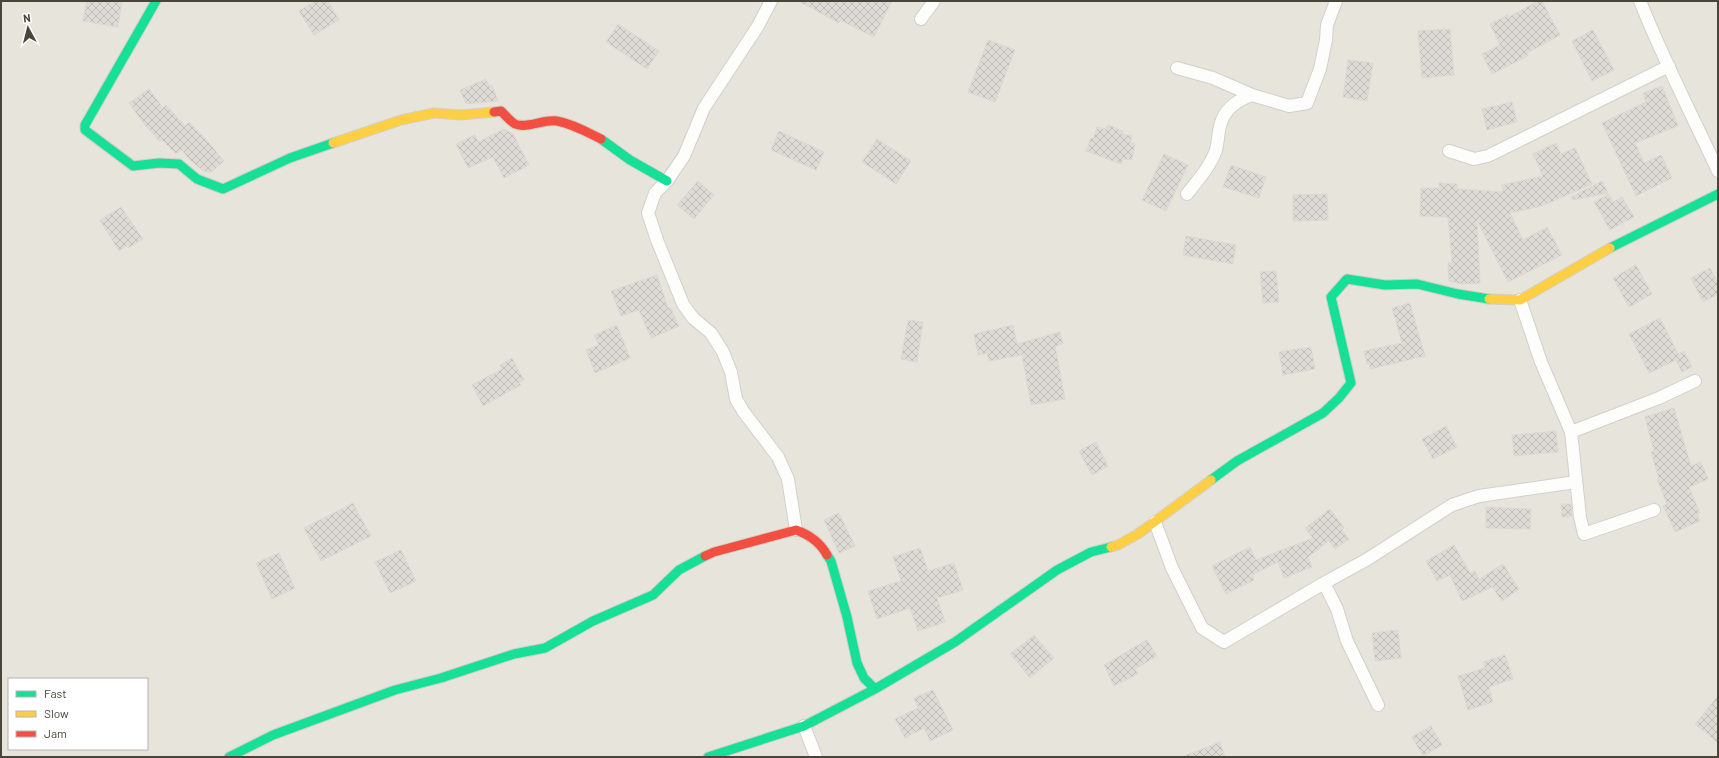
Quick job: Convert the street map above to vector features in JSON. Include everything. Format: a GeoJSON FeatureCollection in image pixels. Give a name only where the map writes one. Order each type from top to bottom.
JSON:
{"type":"FeatureCollection","features":[{"type":"Feature","properties":{"kind":"street"},"geometry":{"type":"LineString","coordinates":[[156,1],[85,125],[86,132],[133,166],[179,164],[197,179],[223,189],[290,158],[401,120],[434,112],[461,115],[501,110],[513,122],[521,126],[537,122],[556,121],[575,126],[602,140],[630,160],[667,181]]}},
{"type":"Feature","properties":{"kind":"street"},"geometry":{"type":"LineString","coordinates":[[772,1],[750,38],[704,108],[684,156],[667,181],[655,193],[648,213],[657,240],[683,304],[693,318],[711,333],[723,352],[730,372],[736,398],[743,411],[778,457],[788,479],[796,530]]}},
{"type":"Feature","properties":{"kind":"street"},"geometry":{"type":"LineString","coordinates":[[921,19],[934,1]]}},
{"type":"Feature","properties":{"kind":"street"},"geometry":{"type":"LineString","coordinates":[[1177,68],[1212,78],[1252,95],[1289,106],[1307,103],[1320,69],[1326,40],[1327,25],[1336,1]]}},
{"type":"Feature","properties":{"kind":"street"},"geometry":{"type":"LineString","coordinates":[[1640,1],[1658,46],[1669,66],[1718,171]]}},
{"type":"Feature","properties":{"kind":"street"},"geometry":{"type":"LineString","coordinates":[[1449,151],[1474,159],[1488,156],[1669,66]]}},
{"type":"Feature","properties":{"kind":"street"},"geometry":{"type":"LineString","coordinates":[[1187,194],[1205,170],[1216,150],[1220,125],[1230,106],[1241,98],[1252,95]]}},
{"type":"Feature","properties":{"kind":"street"},"geometry":{"type":"LineString","coordinates":[[708,757],[804,726],[875,689],[955,642],[1057,570],[1091,552],[1118,545],[1138,534],[1237,461],[1324,413],[1351,383],[1330,296],[1347,279],[1385,285],[1417,284],[1458,294],[1492,299],[1520,300],[1620,242],[1718,194]]}},
{"type":"Feature","properties":{"kind":"street"},"geometry":{"type":"LineString","coordinates":[[1520,300],[1541,362],[1571,432],[1580,517],[1584,534],[1654,510]]}},
{"type":"Feature","properties":{"kind":"street"},"geometry":{"type":"LineString","coordinates":[[1571,432],[1659,398],[1694,381]]}},
{"type":"Feature","properties":{"kind":"street"},"geometry":{"type":"LineString","coordinates":[[1155,522],[1172,568],[1202,628],[1224,642],[1366,560],[1452,505],[1479,496],[1576,482]]}},
{"type":"Feature","properties":{"kind":"street"},"geometry":{"type":"LineString","coordinates":[[228,757],[273,735],[394,690],[441,678],[514,654],[545,648],[594,622],[653,595],[679,570],[694,561],[714,552],[796,530],[809,535],[823,547],[831,561],[847,617],[857,663],[864,678],[875,689]]}},
{"type":"Feature","properties":{"kind":"street"},"geometry":{"type":"LineString","coordinates":[[1324,583],[1337,609],[1350,648],[1378,705]]}},
{"type":"Feature","properties":{"kind":"street"},"geometry":{"type":"LineString","coordinates":[[804,726],[816,757]]}},
{"type":"Feature","properties":{"kind":"shaded area"},"geometry":{"type":"Polygon","coordinates":[[[1,1],[1718,1],[1718,757],[1,757],[1,1]]]}},
{"type":"Feature","properties":{"kind":"building"},"geometry":{"type":"Polygon","coordinates":[[[87,1],[122,1],[118,27],[83,21],[87,1]]]}},
{"type":"Feature","properties":{"kind":"building"},"geometry":{"type":"Polygon","coordinates":[[[316,1],[328,1],[339,20],[314,35],[299,11],[316,1]]]}},
{"type":"Feature","properties":{"kind":"building"},"geometry":{"type":"Polygon","coordinates":[[[798,1],[892,1],[874,37],[840,20],[839,23],[798,1]]]}},
{"type":"Feature","properties":{"kind":"building"},"geometry":{"type":"Polygon","coordinates":[[[1538,1],[1542,1],[1560,35],[1527,53],[1528,56],[1492,74],[1482,54],[1500,45],[1490,24],[1508,15],[1509,17],[1538,1]]]}},
{"type":"Feature","properties":{"kind":"building"},"geometry":{"type":"Polygon","coordinates":[[[618,24],[659,51],[647,69],[606,42],[618,24]]]}},
{"type":"Feature","properties":{"kind":"building"},"geometry":{"type":"Polygon","coordinates":[[[1450,29],[1454,75],[1422,78],[1418,31],[1450,29]]]}},
{"type":"Feature","properties":{"kind":"building"},"geometry":{"type":"Polygon","coordinates":[[[1593,30],[1614,70],[1592,81],[1572,41],[1593,30]]]}},
{"type":"Feature","properties":{"kind":"building"},"geometry":{"type":"Polygon","coordinates":[[[988,40],[1015,50],[995,102],[968,92],[988,40]]]}},
{"type":"Feature","properties":{"kind":"building"},"geometry":{"type":"Polygon","coordinates":[[[1348,60],[1373,63],[1367,101],[1343,97],[1348,60]]]}},
{"type":"Feature","properties":{"kind":"building"},"geometry":{"type":"Polygon","coordinates":[[[486,79],[489,86],[492,85],[498,101],[466,104],[460,90],[486,79]]]}},
{"type":"Feature","properties":{"kind":"building"},"geometry":{"type":"Polygon","coordinates":[[[1662,86],[1678,126],[1635,143],[1644,163],[1661,155],[1672,178],[1636,196],[1602,123],[1646,102],[1643,93],[1662,86]]]}},
{"type":"Feature","properties":{"kind":"building"},"geometry":{"type":"Polygon","coordinates":[[[149,89],[163,108],[166,105],[185,126],[189,122],[224,161],[210,173],[202,170],[189,159],[182,150],[179,153],[175,153],[162,140],[160,142],[144,124],[129,103],[149,89]]]}},
{"type":"Feature","properties":{"kind":"building"},"geometry":{"type":"Polygon","coordinates":[[[1512,102],[1517,122],[1487,130],[1482,109],[1512,102]]]}},
{"type":"Feature","properties":{"kind":"building"},"geometry":{"type":"Polygon","coordinates":[[[1108,125],[1123,131],[1122,134],[1132,136],[1130,143],[1135,144],[1132,160],[1123,159],[1121,164],[1086,151],[1091,138],[1093,139],[1097,127],[1106,129],[1108,125]]]}},
{"type":"Feature","properties":{"kind":"building"},"geometry":{"type":"Polygon","coordinates":[[[504,129],[513,134],[529,165],[504,178],[493,157],[468,168],[456,144],[475,135],[478,142],[504,129]]]}},
{"type":"Feature","properties":{"kind":"building"},"geometry":{"type":"Polygon","coordinates":[[[779,131],[824,152],[816,170],[771,150],[779,131]]]}},
{"type":"Feature","properties":{"kind":"building"},"geometry":{"type":"Polygon","coordinates":[[[877,139],[911,161],[896,184],[862,162],[877,139]]]}},
{"type":"Feature","properties":{"kind":"building"},"geometry":{"type":"Polygon","coordinates":[[[1556,143],[1561,154],[1575,148],[1592,184],[1542,206],[1510,213],[1523,240],[1547,227],[1562,255],[1508,282],[1477,220],[1480,283],[1462,284],[1449,281],[1448,263],[1452,262],[1448,217],[1420,216],[1421,188],[1439,188],[1439,183],[1457,184],[1457,189],[1503,192],[1502,185],[1543,176],[1533,154],[1556,143]]]}},
{"type":"Feature","properties":{"kind":"building"},"geometry":{"type":"Polygon","coordinates":[[[1164,154],[1188,165],[1166,211],[1142,200],[1164,154]]]}},
{"type":"Feature","properties":{"kind":"building"},"geometry":{"type":"Polygon","coordinates":[[[1231,165],[1266,177],[1259,198],[1223,187],[1231,165]]]}},
{"type":"Feature","properties":{"kind":"building"},"geometry":{"type":"Polygon","coordinates":[[[698,181],[714,195],[694,219],[677,205],[698,181]]]}},
{"type":"Feature","properties":{"kind":"building"},"geometry":{"type":"Polygon","coordinates":[[[1602,181],[1608,193],[1572,200],[1571,197],[1602,181]]]}},
{"type":"Feature","properties":{"kind":"building"},"geometry":{"type":"Polygon","coordinates":[[[1327,194],[1328,220],[1293,221],[1293,195],[1327,194]]]}},
{"type":"Feature","properties":{"kind":"building"},"geometry":{"type":"Polygon","coordinates":[[[1609,194],[1613,202],[1622,197],[1634,217],[1610,230],[1594,202],[1609,194]]]}},
{"type":"Feature","properties":{"kind":"building"},"geometry":{"type":"Polygon","coordinates":[[[121,207],[143,239],[128,248],[127,246],[119,251],[100,220],[121,207]]]}},
{"type":"Feature","properties":{"kind":"building"},"geometry":{"type":"Polygon","coordinates":[[[1186,236],[1236,245],[1233,264],[1183,255],[1186,236]]]}},
{"type":"Feature","properties":{"kind":"building"},"geometry":{"type":"Polygon","coordinates":[[[1636,265],[1652,294],[1629,307],[1613,278],[1636,265]]]}},
{"type":"Feature","properties":{"kind":"building"},"geometry":{"type":"Polygon","coordinates":[[[1710,268],[1718,283],[1718,294],[1703,302],[1691,278],[1710,268]]]}},
{"type":"Feature","properties":{"kind":"building"},"geometry":{"type":"Polygon","coordinates":[[[1276,271],[1279,302],[1263,303],[1260,272],[1276,271]]]}},
{"type":"Feature","properties":{"kind":"building"},"geometry":{"type":"Polygon","coordinates":[[[657,275],[668,308],[670,307],[679,326],[651,338],[639,310],[621,316],[611,291],[657,275]]]}},
{"type":"Feature","properties":{"kind":"building"},"geometry":{"type":"Polygon","coordinates":[[[1410,303],[1425,356],[1370,369],[1369,363],[1367,364],[1364,351],[1402,343],[1392,308],[1410,303]]]}},
{"type":"Feature","properties":{"kind":"building"},"geometry":{"type":"Polygon","coordinates":[[[1660,318],[1678,354],[1684,351],[1692,367],[1682,372],[1676,360],[1649,373],[1629,334],[1660,318]]]}},
{"type":"Feature","properties":{"kind":"building"},"geometry":{"type":"Polygon","coordinates":[[[908,320],[923,322],[917,362],[901,359],[908,320]]]}},
{"type":"Feature","properties":{"kind":"building"},"geometry":{"type":"Polygon","coordinates":[[[617,325],[630,358],[595,373],[586,350],[599,345],[594,335],[617,325]]]}},
{"type":"Feature","properties":{"kind":"building"},"geometry":{"type":"Polygon","coordinates":[[[1013,325],[1017,344],[1060,332],[1063,344],[1055,346],[1065,399],[1031,405],[1022,355],[989,361],[987,353],[978,355],[974,334],[1013,325]]]}},
{"type":"Feature","properties":{"kind":"building"},"geometry":{"type":"Polygon","coordinates":[[[1311,347],[1315,369],[1283,375],[1279,352],[1311,347]]]}},
{"type":"Feature","properties":{"kind":"building"},"geometry":{"type":"Polygon","coordinates":[[[512,358],[524,380],[519,383],[521,385],[483,406],[472,385],[502,369],[500,365],[512,358]]]}},
{"type":"Feature","properties":{"kind":"building"},"geometry":{"type":"Polygon","coordinates":[[[1674,408],[1691,466],[1701,462],[1708,479],[1689,487],[1700,513],[1697,514],[1700,521],[1675,532],[1663,506],[1667,504],[1657,479],[1659,479],[1651,452],[1654,451],[1645,417],[1674,408]]]}},
{"type":"Feature","properties":{"kind":"building"},"geometry":{"type":"Polygon","coordinates":[[[1446,426],[1457,447],[1433,459],[1422,439],[1446,426]]]}},
{"type":"Feature","properties":{"kind":"building"},"geometry":{"type":"Polygon","coordinates":[[[1556,431],[1558,452],[1514,456],[1512,435],[1556,431]]]}},
{"type":"Feature","properties":{"kind":"building"},"geometry":{"type":"Polygon","coordinates":[[[1096,442],[1108,466],[1092,475],[1079,451],[1096,442]]]}},
{"type":"Feature","properties":{"kind":"building"},"geometry":{"type":"Polygon","coordinates":[[[353,503],[371,536],[321,561],[304,528],[353,503]]]}},
{"type":"Feature","properties":{"kind":"building"},"geometry":{"type":"Polygon","coordinates":[[[1561,504],[1571,504],[1572,516],[1562,517],[1561,504]]]}},
{"type":"Feature","properties":{"kind":"building"},"geometry":{"type":"Polygon","coordinates":[[[1486,507],[1531,509],[1530,529],[1486,528],[1486,507]]]}},
{"type":"Feature","properties":{"kind":"building"},"geometry":{"type":"Polygon","coordinates":[[[1330,509],[1344,528],[1342,530],[1349,539],[1335,549],[1329,541],[1308,557],[1312,567],[1284,578],[1278,562],[1252,575],[1254,580],[1226,594],[1212,566],[1250,547],[1256,560],[1313,538],[1305,528],[1330,509]]]}},
{"type":"Feature","properties":{"kind":"building"},"geometry":{"type":"Polygon","coordinates":[[[839,513],[855,546],[839,553],[824,520],[839,513]]]}},
{"type":"Feature","properties":{"kind":"building"},"geometry":{"type":"Polygon","coordinates":[[[1454,545],[1470,573],[1475,571],[1479,579],[1503,564],[1519,589],[1502,601],[1492,587],[1462,601],[1450,575],[1437,581],[1426,561],[1454,545]]]}},
{"type":"Feature","properties":{"kind":"building"},"geometry":{"type":"Polygon","coordinates":[[[920,548],[928,571],[954,563],[963,590],[937,598],[945,622],[918,631],[910,608],[877,619],[868,591],[901,581],[893,557],[920,548]]]}},
{"type":"Feature","properties":{"kind":"building"},"geometry":{"type":"Polygon","coordinates":[[[401,550],[416,581],[390,593],[375,562],[401,550]]]}},
{"type":"Feature","properties":{"kind":"building"},"geometry":{"type":"Polygon","coordinates":[[[279,553],[295,588],[272,599],[256,563],[279,553]]]}},
{"type":"Feature","properties":{"kind":"building"},"geometry":{"type":"Polygon","coordinates":[[[1398,630],[1401,658],[1375,661],[1372,633],[1398,630]]]}},
{"type":"Feature","properties":{"kind":"building"},"geometry":{"type":"Polygon","coordinates":[[[1034,635],[1054,658],[1030,678],[1010,654],[1034,635]]]}},
{"type":"Feature","properties":{"kind":"building"},"geometry":{"type":"Polygon","coordinates":[[[1147,640],[1157,656],[1135,669],[1138,674],[1114,686],[1104,665],[1147,640]]]}},
{"type":"Feature","properties":{"kind":"building"},"geometry":{"type":"Polygon","coordinates":[[[1505,655],[1513,679],[1489,687],[1493,702],[1468,710],[1458,676],[1485,668],[1483,662],[1505,655]]]}},
{"type":"Feature","properties":{"kind":"building"},"geometry":{"type":"Polygon","coordinates":[[[933,690],[953,730],[930,741],[924,728],[905,738],[895,719],[918,708],[914,698],[933,690]]]}},
{"type":"Feature","properties":{"kind":"building"},"geometry":{"type":"Polygon","coordinates":[[[1718,696],[1718,743],[1695,724],[1718,696]]]}},
{"type":"Feature","properties":{"kind":"building"},"geometry":{"type":"Polygon","coordinates":[[[1431,726],[1442,745],[1423,756],[1412,737],[1431,726]]]}},
{"type":"Feature","properties":{"kind":"building"},"geometry":{"type":"Polygon","coordinates":[[[1220,742],[1225,757],[1184,757],[1184,756],[1220,742]]]}},
{"type":"Feature","properties":{"kind":"traffic: fast"},"geometry":{"type":"LineString","coordinates":[[156,1],[85,125],[85,130],[133,166],[159,163],[179,164],[197,179],[223,189],[290,158],[333,143]]}},
{"type":"Feature","properties":{"kind":"traffic: fast"},"geometry":{"type":"LineString","coordinates":[[601,139],[630,160],[667,181]]}},
{"type":"Feature","properties":{"kind":"traffic: fast"},"geometry":{"type":"LineString","coordinates":[[1610,248],[1718,194]]}},
{"type":"Feature","properties":{"kind":"traffic: fast"},"geometry":{"type":"LineString","coordinates":[[1211,480],[1237,461],[1323,413],[1339,398],[1351,383],[1331,297],[1347,279],[1385,285],[1417,284],[1458,294],[1489,299]]}},
{"type":"Feature","properties":{"kind":"traffic: fast"},"geometry":{"type":"LineString","coordinates":[[708,757],[804,726],[875,689],[955,642],[1057,570],[1091,552],[1111,547]]}},
{"type":"Feature","properties":{"kind":"traffic: fast"},"geometry":{"type":"LineString","coordinates":[[827,555],[831,561],[847,617],[857,663],[864,678],[875,689]]}},
{"type":"Feature","properties":{"kind":"traffic: fast"},"geometry":{"type":"LineString","coordinates":[[229,757],[273,735],[395,690],[441,678],[514,654],[545,648],[593,621],[653,595],[679,570],[705,556]]}},
{"type":"Feature","properties":{"kind":"traffic: slow"},"geometry":{"type":"LineString","coordinates":[[333,143],[401,120],[434,113],[461,115],[494,112]]}},
{"type":"Feature","properties":{"kind":"traffic: slow"},"geometry":{"type":"LineString","coordinates":[[1489,299],[1520,300],[1610,248]]}},
{"type":"Feature","properties":{"kind":"traffic: slow"},"geometry":{"type":"LineString","coordinates":[[1111,547],[1118,545],[1138,534],[1211,480]]}},
{"type":"Feature","properties":{"kind":"traffic: jam"},"geometry":{"type":"LineString","coordinates":[[494,112],[501,111],[509,120],[519,125],[530,125],[546,121],[563,122],[580,128],[601,139]]}},
{"type":"Feature","properties":{"kind":"traffic: jam"},"geometry":{"type":"LineString","coordinates":[[705,556],[714,552],[796,530],[806,534],[814,540],[821,546],[827,555]]}}]}
